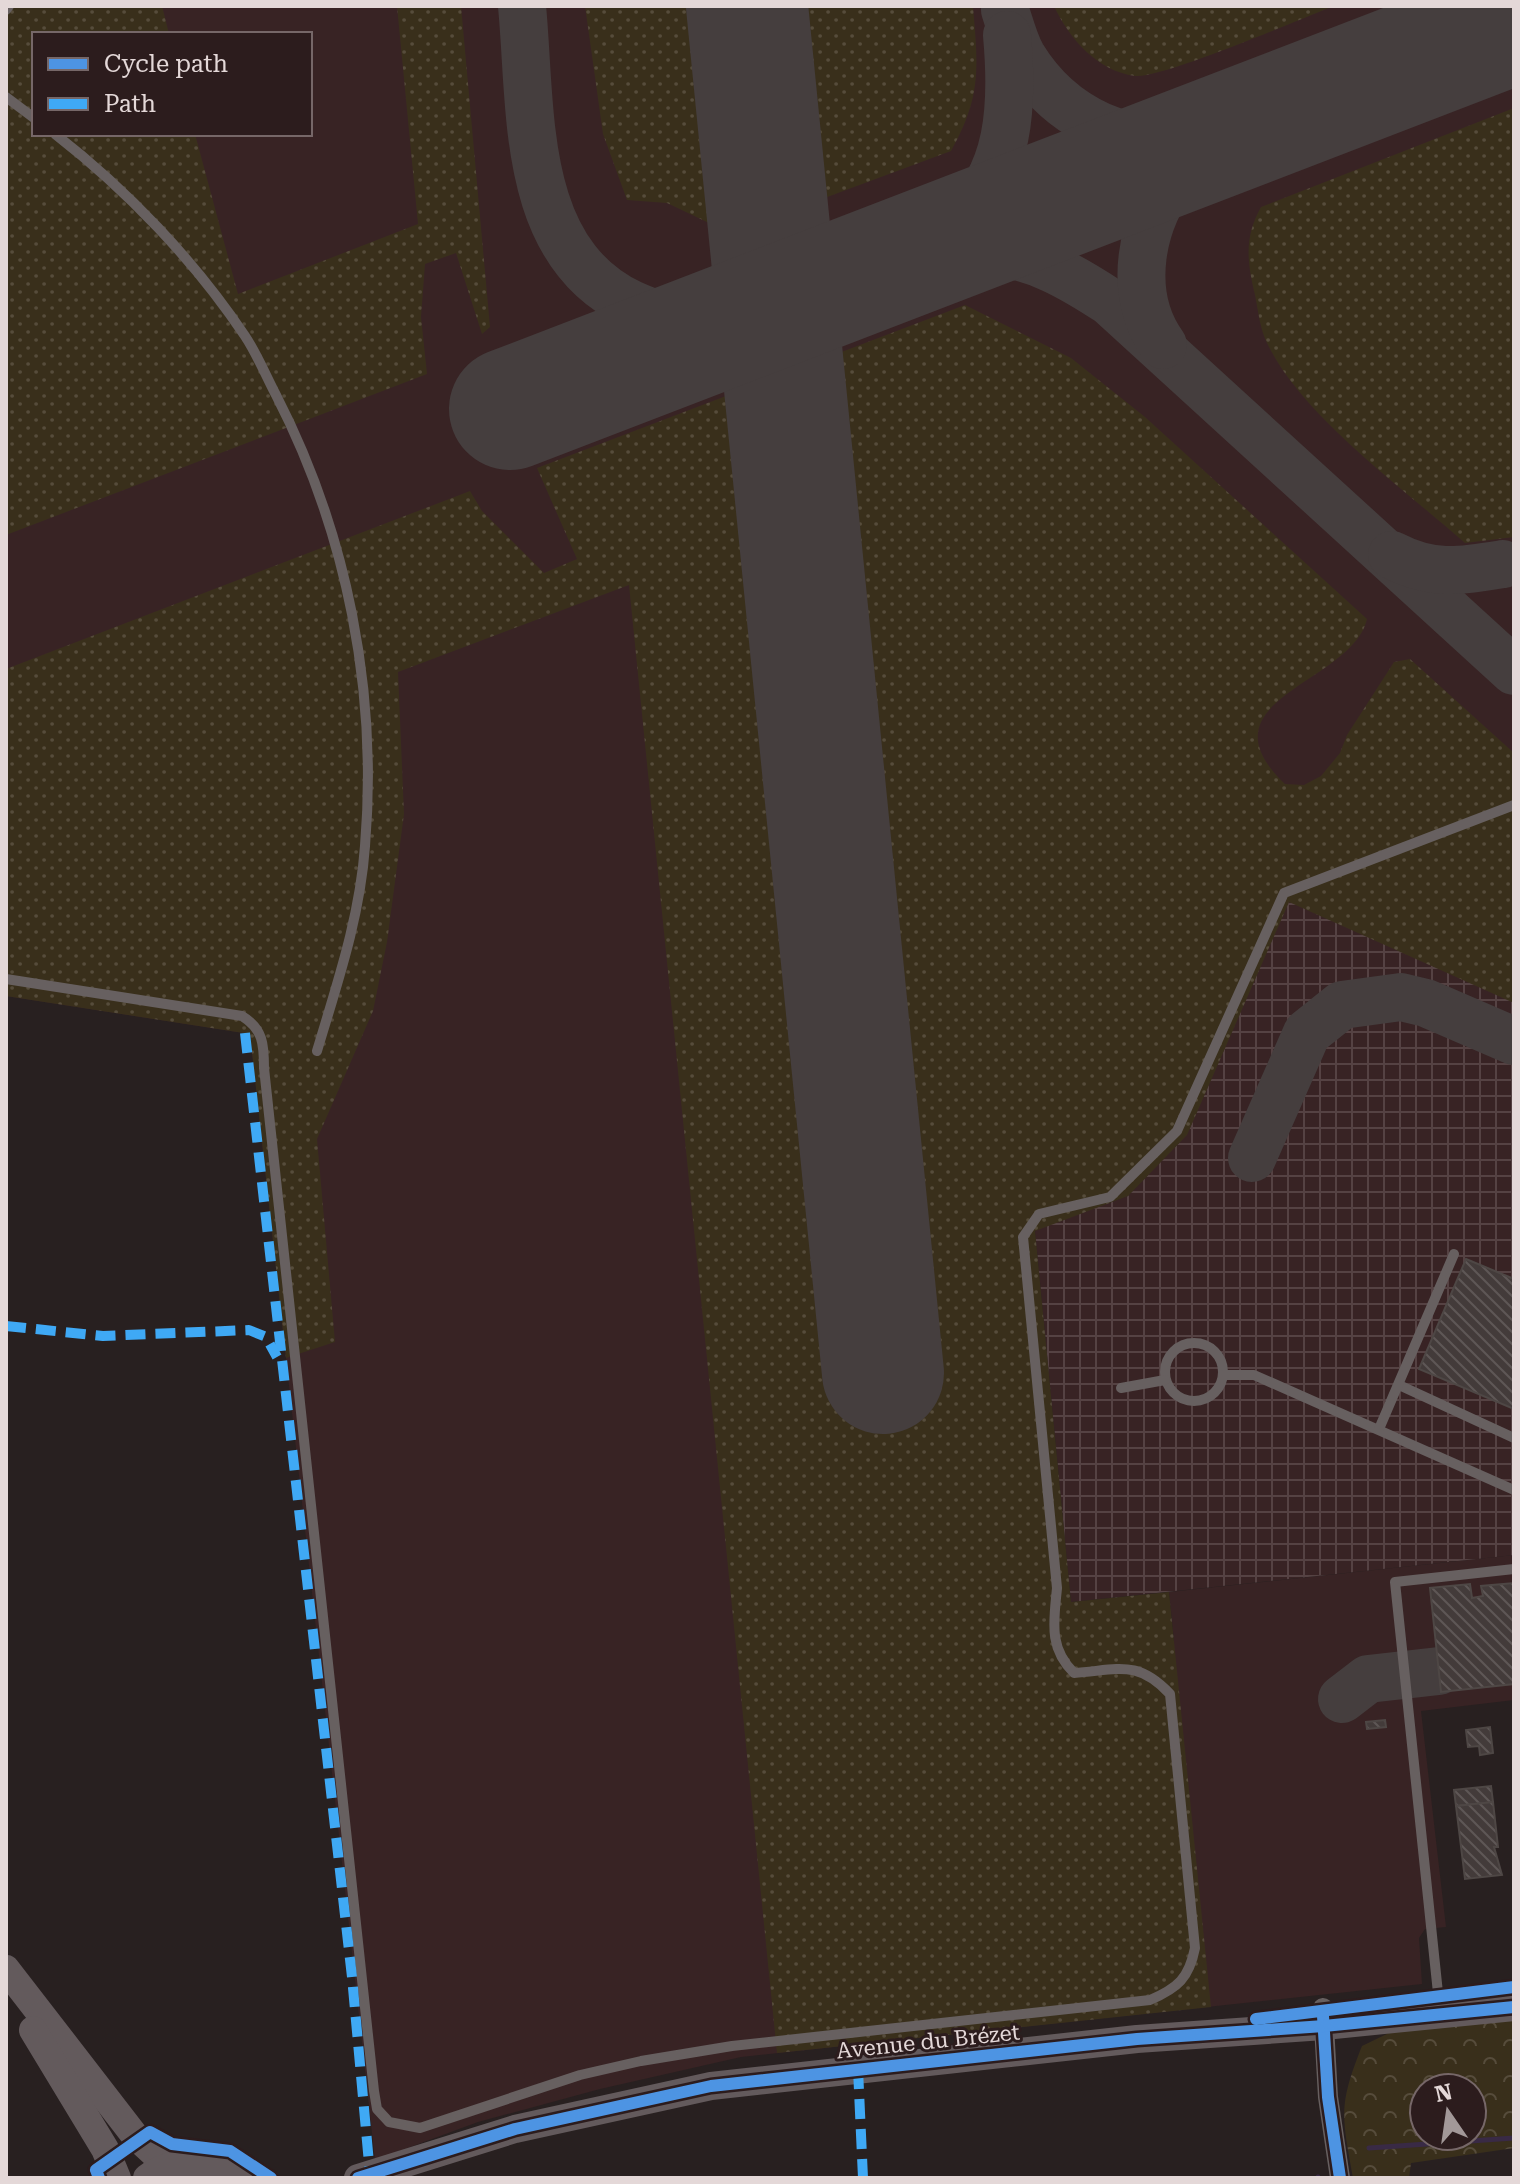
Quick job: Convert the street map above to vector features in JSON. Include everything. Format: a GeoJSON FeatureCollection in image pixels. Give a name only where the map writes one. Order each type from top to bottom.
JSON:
{"type":"FeatureCollection","features":[{"type":"Feature","properties":{"kind":"main road"},"geometry":{"type":"LineString","coordinates":[[6,1969],[135,2136],[158,2172],[209,2164],[241,2178]]}},
{"type":"Feature","properties":{"kind":"main road"},"geometry":{"type":"LineString","coordinates":[[6,1984],[99,2138],[117,2178]]}},
{"type":"Feature","properties":{"kind":"main road","name":"Avenue du Brézet"},"geometry":{"type":"LineString","coordinates":[[1439,2005],[1514,1987]]}},
{"type":"Feature","properties":{"kind":"main road","name":"Avenue du Brézet"},"geometry":{"type":"LineString","coordinates":[[358,2178],[515,2129],[711,2086],[1439,2005],[1514,2007]]}},
{"type":"Feature","properties":{"kind":"main road","name":"Avenue du Brézet"},"geometry":{"type":"LineString","coordinates":[[413,2178],[519,2140],[566,2119]]}},
{"type":"Feature","properties":{"kind":"street"},"geometry":{"type":"LineString","coordinates":[[1323,2017],[1328,2097],[1340,2178]]}},
{"type":"Feature","properties":{"kind":"lane"},"geometry":{"type":"LineString","coordinates":[[6,97],[32,116]]}},
{"type":"Feature","properties":{"kind":"lane"},"geometry":{"type":"LineString","coordinates":[[58,136],[90,161],[174,245],[246,337],[293,428],[335,544],[359,644],[369,750],[366,833],[354,925],[317,1051]]}},
{"type":"Feature","properties":{"kind":"lane"},"geometry":{"type":"LineString","coordinates":[[6,979],[242,1016],[252,1022],[264,1041],[265,1083],[374,2091],[377,2109],[389,2122],[420,2128],[580,2075],[641,2061],[732,2046],[1150,2000],[1171,1991],[1185,1980],[1195,1948],[1170,1694],[1153,1676],[1138,1669],[1074,1673],[1060,1659],[1054,1630],[1057,1588],[1023,1237],[1039,1214],[1110,1197],[1177,1131],[1284,893],[1514,805]]}},
{"type":"Feature","properties":{"kind":"lane"},"geometry":{"type":"LineString","coordinates":[[1379,1429],[1454,1254]]}},
{"type":"Feature","properties":{"kind":"lane"},"geometry":{"type":"LineString","coordinates":[[1190,1343],[1200,1344],[1216,1353],[1223,1375],[1212,1396],[1194,1402],[1176,1396],[1165,1380],[1165,1370],[1173,1352],[1190,1343]]}},
{"type":"Feature","properties":{"kind":"lane"},"geometry":{"type":"LineString","coordinates":[[1223,1375],[1254,1375],[1514,1490]]}},
{"type":"Feature","properties":{"kind":"lane"},"geometry":{"type":"LineString","coordinates":[[1121,1388],[1165,1380]]}},
{"type":"Feature","properties":{"kind":"lane"},"geometry":{"type":"LineString","coordinates":[[1399,1385],[1514,1438]]}},
{"type":"Feature","properties":{"kind":"lane"},"geometry":{"type":"LineString","coordinates":[[1439,2005],[1395,1582],[1514,1569]]}},
{"type":"Feature","properties":{"kind":"shaded area"},"geometry":{"type":"Polygon","coordinates":[[[6,6],[1514,6],[1514,815],[1128,1196],[1035,1231],[1075,1649],[1174,1641],[1169,1592],[1514,1555],[1514,1700],[1421,1711],[1446,1927],[1425,1929],[1419,1938],[1422,1984],[741,2057],[600,2089],[478,2122],[375,2160],[250,1034],[6,996],[6,6]]]}},
{"type":"Feature","properties":{"kind":"shaded area"},"geometry":{"type":"Polygon","coordinates":[[[1514,814],[1514,1555],[1071,1602],[1035,1230],[1128,1196],[1187,1135],[1289,901],[1514,814]]]}},
{"type":"Feature","properties":{"kind":"green space"},"geometry":{"type":"Polygon","coordinates":[[[6,6],[162,6],[168,32],[32,32],[32,136],[196,136],[238,294],[418,224],[397,6],[461,6],[490,327],[482,334],[456,253],[425,264],[421,317],[427,374],[6,535],[6,6]]]}},
{"type":"Feature","properties":{"kind":"green space"},"geometry":{"type":"Polygon","coordinates":[[[585,6],[973,6],[976,81],[973,97],[951,151],[730,233],[667,203],[627,200],[603,134],[585,6]]]}},
{"type":"Feature","properties":{"kind":"green space"},"geometry":{"type":"Polygon","coordinates":[[[1054,6],[1334,6],[1201,59],[1135,76],[1108,67],[1086,51],[1068,30],[1054,6]]]}},
{"type":"Feature","properties":{"kind":"green space"},"geometry":{"type":"Polygon","coordinates":[[[1514,108],[1514,537],[1465,543],[1356,450],[1304,397],[1283,370],[1261,326],[1250,272],[1250,239],[1261,207],[1514,108]]]}},
{"type":"Feature","properties":{"kind":"green space"},"geometry":{"type":"Polygon","coordinates":[[[965,305],[1071,358],[1145,417],[1367,619],[1356,641],[1287,694],[1268,712],[1258,732],[1262,755],[1285,784],[1304,785],[1321,776],[1340,753],[1347,735],[1394,662],[1410,659],[1514,753],[1514,1003],[1289,902],[1187,1135],[1128,1196],[1035,1231],[1071,1602],[1169,1592],[1211,2007],[777,2053],[629,585],[398,672],[404,814],[387,942],[373,1011],[317,1139],[335,1342],[286,1358],[250,1034],[6,996],[6,669],[470,491],[482,511],[544,573],[577,559],[537,468],[965,305]]]}},
{"type":"Feature","properties":{"kind":"green space"},"geometry":{"type":"Polygon","coordinates":[[[1514,2020],[1514,2148],[1488,2152],[1488,2072],[1408,2072],[1408,2152],[1487,2152],[1411,2163],[1409,2178],[1353,2178],[1344,2111],[1349,2083],[1362,2046],[1391,2032],[1514,2020]]]}},
{"type":"Feature","properties":{"kind":"building"},"geometry":{"type":"Polygon","coordinates":[[[1466,1259],[1514,1279],[1514,1409],[1419,1369],[1466,1259]]]}},
{"type":"Feature","properties":{"kind":"building"},"geometry":{"type":"Polygon","coordinates":[[[1514,1583],[1514,1684],[1441,1692],[1430,1588],[1470,1584],[1472,1598],[1483,1596],[1481,1586],[1514,1583]]]}},
{"type":"Feature","properties":{"kind":"building"},"geometry":{"type":"Polygon","coordinates":[[[1385,1720],[1386,1727],[1367,1729],[1366,1722],[1385,1720]]]}},
{"type":"Feature","properties":{"kind":"building"},"geometry":{"type":"Polygon","coordinates":[[[1490,1727],[1493,1753],[1480,1755],[1479,1746],[1468,1747],[1466,1730],[1490,1727]]]}},
{"type":"Feature","properties":{"kind":"building"},"geometry":{"type":"Polygon","coordinates":[[[1491,1786],[1493,1802],[1456,1806],[1454,1790],[1491,1786]]]}},
{"type":"Feature","properties":{"kind":"building"},"geometry":{"type":"Polygon","coordinates":[[[1493,1802],[1498,1847],[1494,1847],[1502,1875],[1465,1879],[1456,1806],[1493,1802]]]}},
{"type":"Feature","properties":{"kind":"waterway"},"geometry":{"type":"LineString","coordinates":[[1369,2148],[1514,2138]]}},
{"type":"Feature","properties":{"kind":"taxiway"},"geometry":{"type":"LineString","coordinates":[[522,6],[532,132],[539,174],[550,214],[569,250],[595,280],[631,304],[656,314],[701,322],[762,311]]}},
{"type":"Feature","properties":{"kind":"taxiway"},"geometry":{"type":"LineString","coordinates":[[1005,10],[1019,51],[1038,78],[1056,98],[1100,126],[1124,135],[1177,141],[1220,134],[1268,117]]}},
{"type":"Feature","properties":{"kind":"taxiway"},"geometry":{"type":"LineString","coordinates":[[906,253],[954,224],[988,184],[998,161],[1008,112],[1007,35]]}},
{"type":"Feature","properties":{"kind":"taxiway"},"geometry":{"type":"LineString","coordinates":[[1163,345],[1151,325],[1144,303],[1142,280],[1147,234],[1155,211],[1180,172],[1198,156],[1231,136]]}},
{"type":"Feature","properties":{"kind":"taxiway"},"geometry":{"type":"LineString","coordinates":[[889,263],[955,254],[1005,254],[1052,269],[1110,302],[1514,671]]}},
{"type":"Feature","properties":{"kind":"taxiway"},"geometry":{"type":"LineString","coordinates":[[1392,555],[1433,569],[1503,564]]}},
{"type":"Feature","properties":{"kind":"taxiway"},"geometry":{"type":"LineString","coordinates":[[1252,1158],[1307,1033],[1342,1005],[1401,997],[1426,1003],[1514,1041]]}},
{"type":"Feature","properties":{"kind":"taxiway"},"geometry":{"type":"LineString","coordinates":[[1342,1699],[1368,1679],[1439,1671]]}},
{"type":"Feature","properties":{"kind":"runway"},"geometry":{"type":"LineString","coordinates":[[747,6],[883,1373]]}},
{"type":"Feature","properties":{"kind":"runway"},"geometry":{"type":"LineString","coordinates":[[510,409],[1514,23]]}},
{"type":"Feature","properties":{"kind":"marked path"},"geometry":{"type":"LineString","coordinates":[[245,1033],[352,1977],[370,2174]]}},
{"type":"Feature","properties":{"kind":"marked path"},"geometry":{"type":"LineString","coordinates":[[6,1326],[103,1336],[249,1330],[266,1337],[277,1357]]}},
{"type":"Feature","properties":{"kind":"marked path"},"geometry":{"type":"LineString","coordinates":[[858,2069],[863,2178]]}},
{"type":"Feature","properties":{"kind":"cycle path"},"geometry":{"type":"LineString","coordinates":[[1256,2019],[1514,1987]]}},
{"type":"Feature","properties":{"kind":"cycle path"},"geometry":{"type":"LineString","coordinates":[[358,2178],[515,2129],[711,2086],[1137,2039],[1324,2026],[1514,2007]]}},
{"type":"Feature","properties":{"kind":"cycle path"},"geometry":{"type":"LineString","coordinates":[[1323,2016],[1328,2097],[1340,2178]]}},
{"type":"Feature","properties":{"kind":"cycle path"},"geometry":{"type":"LineString","coordinates":[[99,2178],[96,2170],[150,2132],[172,2144],[230,2151],[271,2178]]}}]}
